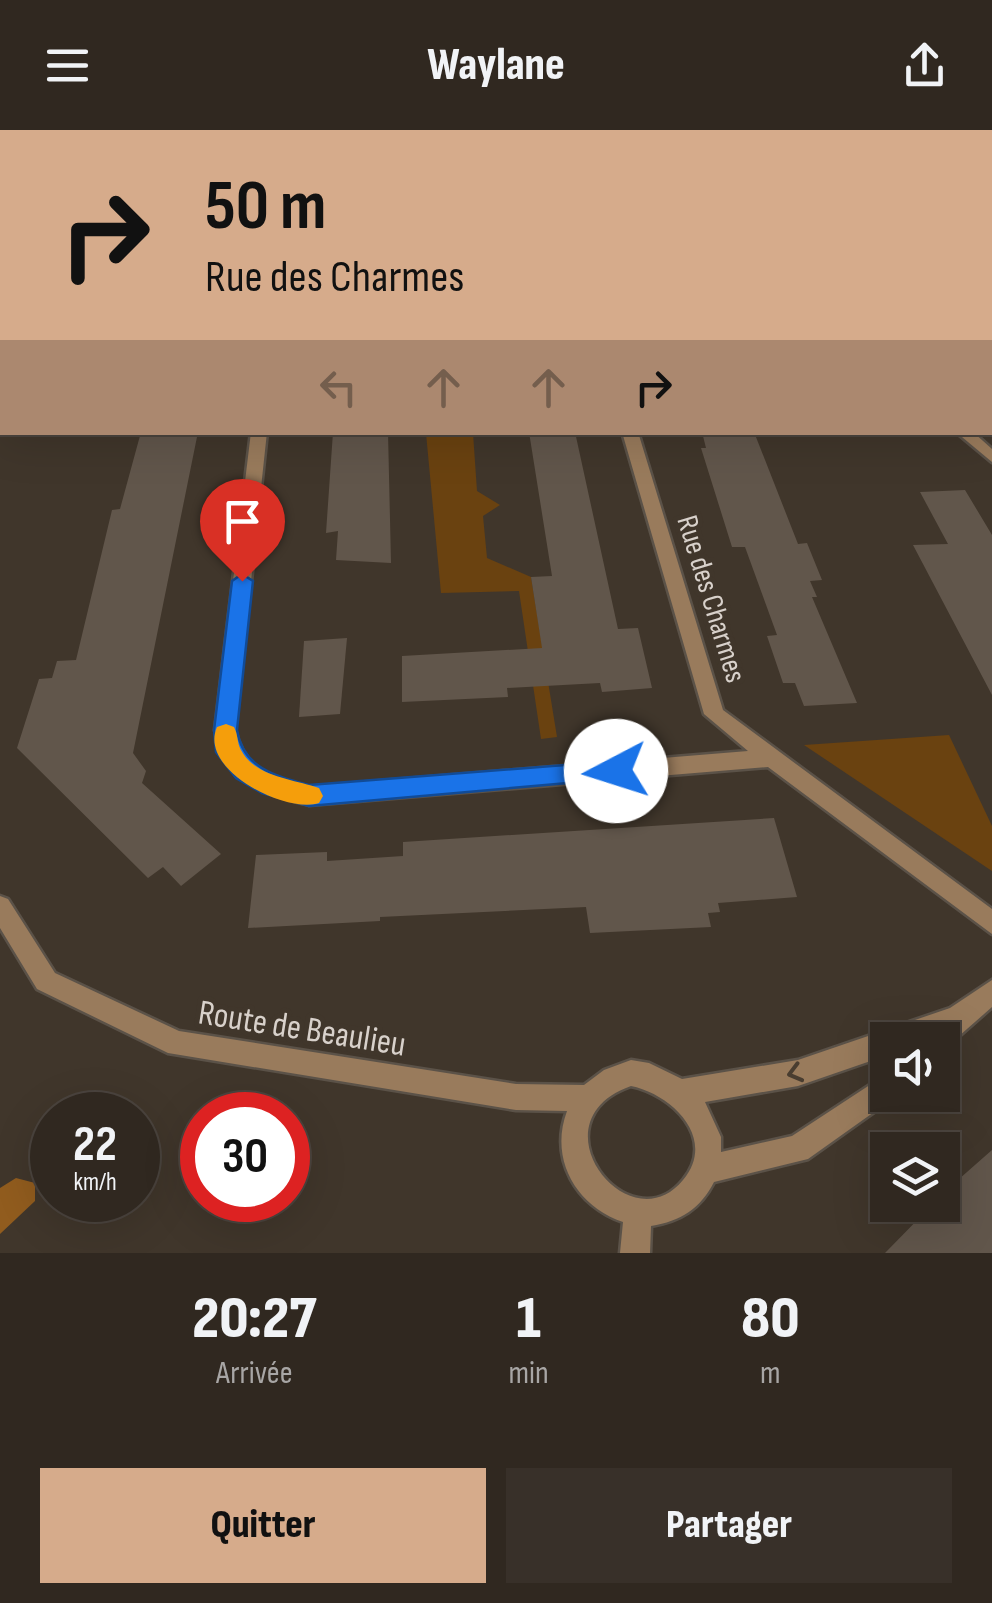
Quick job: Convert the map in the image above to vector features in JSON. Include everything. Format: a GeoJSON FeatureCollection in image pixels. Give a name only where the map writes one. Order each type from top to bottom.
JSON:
{"type":"FeatureCollection","features":[{"type":"Feature","properties":{"kind":"street"},"geometry":{"type":"LineString","coordinates":[[259,435],[225,730],[228,752],[244,771],[270,786],[309,796],[770,758]]}},
{"type":"Feature","properties":{"kind":"street","name":"Rue des Charmes"},"geometry":{"type":"LineString","coordinates":[[631,435],[714,714],[992,922]]}},
{"type":"Feature","properties":{"kind":"street"},"geometry":{"type":"LineString","coordinates":[[966,435],[992,457]]}},
{"type":"Feature","properties":{"kind":"street","name":"Route de Beaulieu"},"geometry":{"type":"LineString","coordinates":[[0,908],[46,981],[177,1044],[516,1098],[586,1098]]}},
{"type":"Feature","properties":{"kind":"street"},"geometry":{"type":"LineString","coordinates":[[954,1022],[992,992]]}},
{"type":"Feature","properties":{"kind":"street"},"geometry":{"type":"LineString","coordinates":[[946,1022],[958,1018]]}},
{"type":"Feature","properties":{"kind":"street"},"geometry":{"type":"LineString","coordinates":[[682,1092],[798,1073],[870,1048]]}},
{"type":"Feature","properties":{"kind":"street"},"geometry":{"type":"LineString","coordinates":[[631,1073],[666,1080],[682,1092],[704,1128],[704,1170],[684,1200],[665,1212],[638,1212],[609,1201],[581,1169],[574,1131],[586,1098],[598,1084],[631,1073]]}},
{"type":"Feature","properties":{"kind":"street"},"geometry":{"type":"LineString","coordinates":[[704,1170],[798,1149],[870,1099]]}},
{"type":"Feature","properties":{"kind":"street"},"geometry":{"type":"LineString","coordinates":[[635,1253],[638,1212]]}},
{"type":"Feature","properties":{"kind":"shaded area"},"geometry":{"type":"Polygon","coordinates":[[[426,435],[473,435],[477,491],[500,505],[483,516],[487,558],[531,577],[557,737],[541,739],[519,591],[441,593],[426,435]]]}},
{"type":"Feature","properties":{"kind":"shaded area"},"geometry":{"type":"Polygon","coordinates":[[[949,735],[992,826],[992,871],[804,745],[949,735]]]}},
{"type":"Feature","properties":{"kind":"shaded area"},"geometry":{"type":"Polygon","coordinates":[[[16,1178],[30,1182],[30,1206],[0,1234],[0,1188],[16,1178]]]}},
{"type":"Feature","properties":{"kind":"building"},"geometry":{"type":"Polygon","coordinates":[[[140,435],[197,435],[133,753],[146,771],[142,783],[221,854],[181,886],[163,867],[148,878],[17,748],[39,679],[52,678],[57,661],[76,660],[112,510],[120,509],[140,435]]]}},
{"type":"Feature","properties":{"kind":"building"},"geometry":{"type":"Polygon","coordinates":[[[333,435],[388,435],[391,563],[336,560],[338,531],[326,533],[333,435]]]}},
{"type":"Feature","properties":{"kind":"building"},"geometry":{"type":"Polygon","coordinates":[[[529,435],[576,435],[618,629],[638,628],[652,688],[602,692],[600,683],[507,688],[508,697],[402,702],[402,656],[542,648],[531,577],[552,576],[529,435]]]}},
{"type":"Feature","properties":{"kind":"building"},"geometry":{"type":"Polygon","coordinates":[[[703,435],[755,435],[798,544],[807,543],[822,580],[810,581],[817,597],[812,597],[857,703],[804,706],[795,683],[783,683],[767,636],[777,635],[745,547],[732,547],[701,448],[706,448],[703,435]]]}},
{"type":"Feature","properties":{"kind":"building"},"geometry":{"type":"Polygon","coordinates":[[[965,490],[992,535],[992,695],[913,545],[948,544],[920,492],[965,490]]]}},
{"type":"Feature","properties":{"kind":"building"},"geometry":{"type":"Polygon","coordinates":[[[347,638],[340,714],[299,717],[304,641],[347,638]]]}},
{"type":"Feature","properties":{"kind":"building"},"geometry":{"type":"Polygon","coordinates":[[[774,818],[797,897],[718,903],[720,912],[708,913],[711,927],[590,933],[586,907],[248,928],[256,855],[327,852],[327,861],[403,856],[403,842],[774,818]]]}},
{"type":"Feature","properties":{"kind":"building"},"geometry":{"type":"Polygon","coordinates":[[[992,1150],[992,1253],[885,1253],[915,1222],[960,1222],[960,1178],[992,1150]]]}},
{"type":"Feature","properties":{"kind":"slow traffic"},"geometry":{"type":"LineString","coordinates":[[226,733],[228,752],[244,771],[270,786],[310,796]]}},
{"type":"Feature","properties":{"kind":"route"},"geometry":{"type":"LineString","coordinates":[[242,581],[225,730],[228,752],[244,771],[270,786],[309,796],[616,771]]}}]}
